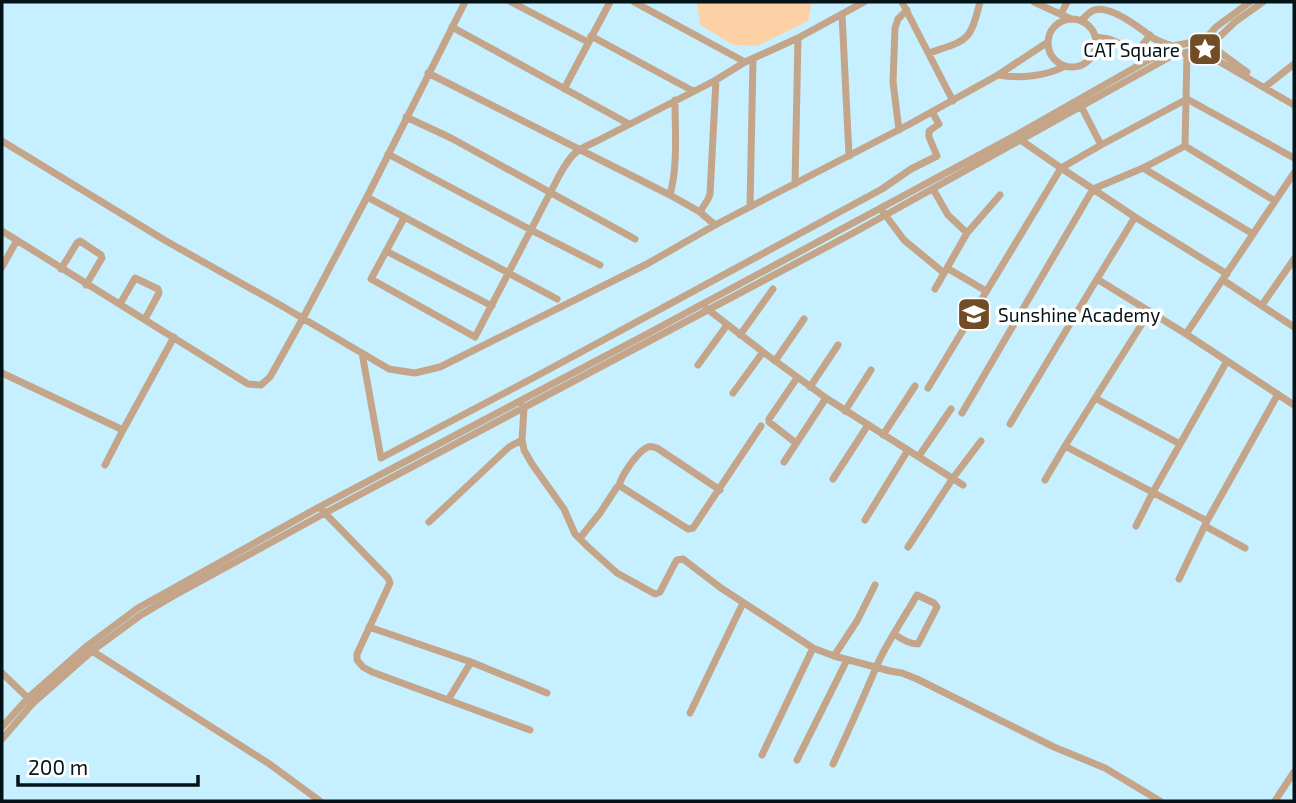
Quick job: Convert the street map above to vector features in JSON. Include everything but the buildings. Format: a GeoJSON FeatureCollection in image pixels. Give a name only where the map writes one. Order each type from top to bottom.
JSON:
{"type":"FeatureCollection","features":[{"type":"Feature","properties":{"kind":"street"},"geometry":{"type":"LineString","coordinates":[[2,231],[248,384],[261,385],[270,377],[303,318],[466,2]]}},
{"type":"Feature","properties":{"kind":"street"},"geometry":{"type":"LineString","coordinates":[[511,2],[693,91]]}},
{"type":"Feature","properties":{"kind":"street"},"geometry":{"type":"LineString","coordinates":[[564,89],[610,2]]}},
{"type":"Feature","properties":{"kind":"street"},"geometry":{"type":"LineString","coordinates":[[634,2],[745,62]]}},
{"type":"Feature","properties":{"kind":"street"},"geometry":{"type":"LineString","coordinates":[[404,218],[370,279],[475,337],[551,192],[578,149],[864,2]]}},
{"type":"Feature","properties":{"kind":"street"},"geometry":{"type":"LineString","coordinates":[[902,2],[953,101]]}},
{"type":"Feature","properties":{"kind":"street"},"geometry":{"type":"LineString","coordinates":[[929,53],[966,38],[975,24],[980,2]]}},
{"type":"Feature","properties":{"kind":"street"},"geometry":{"type":"LineString","coordinates":[[1034,2],[1071,19],[1082,21],[1093,30],[1096,44],[1092,58],[1080,66],[1058,63],[1049,50],[1049,34],[1060,22],[1071,19]]}},
{"type":"Feature","properties":{"kind":"street"},"geometry":{"type":"LineString","coordinates":[[1054,27],[1057,12],[1067,2]]}},
{"type":"Feature","properties":{"kind":"street"},"geometry":{"type":"LineString","coordinates":[[1096,37],[1109,39],[1155,61],[1187,52],[1198,51],[1202,55],[1208,45],[1229,27],[1250,2]]}},
{"type":"Feature","properties":{"kind":"street"},"geometry":{"type":"LineString","coordinates":[[1243,12],[1263,2]]}},
{"type":"Feature","properties":{"kind":"street"},"geometry":{"type":"LineString","coordinates":[[899,130],[893,82],[895,28],[898,19],[907,10]]}},
{"type":"Feature","properties":{"kind":"street"},"geometry":{"type":"LineString","coordinates":[[1082,21],[1090,11],[1105,10],[1122,17],[1161,42],[1174,46],[1208,45],[1294,103]]}},
{"type":"Feature","properties":{"kind":"street"},"geometry":{"type":"LineString","coordinates":[[842,14],[849,156]]}},
{"type":"Feature","properties":{"kind":"street"},"geometry":{"type":"LineString","coordinates":[[452,27],[629,124]]}},
{"type":"Feature","properties":{"kind":"street"},"geometry":{"type":"LineString","coordinates":[[1138,51],[1150,35]]}},
{"type":"Feature","properties":{"kind":"street"},"geometry":{"type":"LineString","coordinates":[[795,184],[798,38]]}},
{"type":"Feature","properties":{"kind":"street"},"geometry":{"type":"LineString","coordinates":[[2,141],[166,241],[388,369],[415,373],[440,367],[647,264],[715,225],[953,101],[1048,42]]}},
{"type":"Feature","properties":{"kind":"street"},"geometry":{"type":"LineString","coordinates":[[2,727],[89,649],[141,615],[322,510],[706,307],[1080,104],[1155,61],[1174,46]]}},
{"type":"Feature","properties":{"kind":"street"},"geometry":{"type":"LineString","coordinates":[[1185,146],[1187,52]]}},
{"type":"Feature","properties":{"kind":"street"},"geometry":{"type":"LineString","coordinates":[[750,207],[754,59]]}},
{"type":"Feature","properties":{"kind":"street"},"geometry":{"type":"LineString","coordinates":[[1266,86],[1294,64]]}},
{"type":"Feature","properties":{"kind":"street"},"geometry":{"type":"LineString","coordinates":[[998,75],[1009,77],[1054,72],[1065,66]]}},
{"type":"Feature","properties":{"kind":"street"},"geometry":{"type":"LineString","coordinates":[[428,73],[670,195],[700,212],[715,225]]}},
{"type":"Feature","properties":{"kind":"street"},"geometry":{"type":"LineString","coordinates":[[700,212],[710,194],[716,80]]}},
{"type":"Feature","properties":{"kind":"street"},"geometry":{"type":"LineString","coordinates":[[928,388],[1061,168],[1186,99]]}},
{"type":"Feature","properties":{"kind":"street"},"geometry":{"type":"LineString","coordinates":[[1186,99],[1294,158]]}},
{"type":"Feature","properties":{"kind":"street"},"geometry":{"type":"LineString","coordinates":[[670,195],[674,181],[676,140],[674,100]]}},
{"type":"Feature","properties":{"kind":"street"},"geometry":{"type":"LineString","coordinates":[[883,211],[933,189],[1022,141],[1080,104]]}},
{"type":"Feature","properties":{"kind":"street"},"geometry":{"type":"LineString","coordinates":[[1080,104],[1101,145]]}},
{"type":"Feature","properties":{"kind":"street"},"geometry":{"type":"LineString","coordinates":[[362,353],[381,457],[870,196],[911,169],[937,156],[929,137],[929,131],[939,124],[932,112]]}},
{"type":"Feature","properties":{"kind":"street"},"geometry":{"type":"LineString","coordinates":[[407,117],[452,138],[635,239]]}},
{"type":"Feature","properties":{"kind":"street"},"geometry":{"type":"LineString","coordinates":[[1022,141],[1225,277],[1294,327]]}},
{"type":"Feature","properties":{"kind":"street"},"geometry":{"type":"LineString","coordinates":[[962,413],[1093,189],[1143,168],[1185,146]]}},
{"type":"Feature","properties":{"kind":"street"},"geometry":{"type":"LineString","coordinates":[[1185,146],[1275,201]]}},
{"type":"Feature","properties":{"kind":"street"},"geometry":{"type":"LineString","coordinates":[[388,154],[600,265]]}},
{"type":"Feature","properties":{"kind":"street"},"geometry":{"type":"LineString","coordinates":[[1143,168],[1252,234]]}},
{"type":"Feature","properties":{"kind":"street"},"geometry":{"type":"LineString","coordinates":[[1186,334],[1294,173]]}},
{"type":"Feature","properties":{"kind":"street"},"geometry":{"type":"LineString","coordinates":[[933,189],[948,215],[967,233]]}},
{"type":"Feature","properties":{"kind":"street"},"geometry":{"type":"LineString","coordinates":[[935,289],[967,233],[1000,195]]}},
{"type":"Feature","properties":{"kind":"street"},"geometry":{"type":"LineString","coordinates":[[366,197],[557,299]]}},
{"type":"Feature","properties":{"kind":"street"},"geometry":{"type":"LineString","coordinates":[[883,211],[904,240],[946,270],[986,291]]}},
{"type":"Feature","properties":{"kind":"street"},"geometry":{"type":"LineString","coordinates":[[1010,424],[1135,217]]}},
{"type":"Feature","properties":{"kind":"street"},"geometry":{"type":"LineString","coordinates":[[2,267],[17,240]]}},
{"type":"Feature","properties":{"kind":"street"},"geometry":{"type":"LineString","coordinates":[[61,269],[77,243],[84,243],[102,258],[86,285]]}},
{"type":"Feature","properties":{"kind":"street"},"geometry":{"type":"LineString","coordinates":[[386,251],[492,306]]}},
{"type":"Feature","properties":{"kind":"street"},"geometry":{"type":"LineString","coordinates":[[1262,305],[1294,259]]}},
{"type":"Feature","properties":{"kind":"street"},"geometry":{"type":"LineString","coordinates":[[120,304],[135,278],[158,289],[159,293],[145,319]]}},
{"type":"Feature","properties":{"kind":"street"},"geometry":{"type":"LineString","coordinates":[[1097,279],[1294,405]]}},
{"type":"Feature","properties":{"kind":"street"},"geometry":{"type":"LineString","coordinates":[[740,335],[773,289]]}},
{"type":"Feature","properties":{"kind":"street"},"geometry":{"type":"LineString","coordinates":[[706,307],[797,378],[963,485]]}},
{"type":"Feature","properties":{"kind":"street"},"geometry":{"type":"LineString","coordinates":[[1045,480],[1150,312]]}},
{"type":"Feature","properties":{"kind":"street"},"geometry":{"type":"LineString","coordinates":[[775,361],[804,319]]}},
{"type":"Feature","properties":{"kind":"street"},"geometry":{"type":"LineString","coordinates":[[698,365],[727,325]]}},
{"type":"Feature","properties":{"kind":"street"},"geometry":{"type":"LineString","coordinates":[[105,465],[174,337]]}},
{"type":"Feature","properties":{"kind":"street"},"geometry":{"type":"LineString","coordinates":[[810,387],[838,345]]}},
{"type":"Feature","properties":{"kind":"street"},"geometry":{"type":"LineString","coordinates":[[733,393],[762,352]]}},
{"type":"Feature","properties":{"kind":"street"},"geometry":{"type":"LineString","coordinates":[[1136,526],[1227,361]]}},
{"type":"Feature","properties":{"kind":"street"},"geometry":{"type":"LineString","coordinates":[[845,411],[871,370]]}},
{"type":"Feature","properties":{"kind":"street"},"geometry":{"type":"LineString","coordinates":[[2,373],[122,430]]}},
{"type":"Feature","properties":{"kind":"street"},"geometry":{"type":"LineString","coordinates":[[796,443],[774,427],[769,419],[797,378]]}},
{"type":"Feature","properties":{"kind":"street"},"geometry":{"type":"LineString","coordinates":[[883,435],[915,386]]}},
{"type":"Feature","properties":{"kind":"street"},"geometry":{"type":"LineString","coordinates":[[1179,579],[1206,524],[1278,394]]}},
{"type":"Feature","properties":{"kind":"street"},"geometry":{"type":"LineString","coordinates":[[785,461],[826,398]]}},
{"type":"Feature","properties":{"kind":"street"},"geometry":{"type":"LineString","coordinates":[[1095,398],[1180,444]]}},
{"type":"Feature","properties":{"kind":"street"},"geometry":{"type":"LineString","coordinates":[[522,405],[524,450],[564,509],[575,534],[617,573],[655,594],[660,592],[677,561],[683,559],[721,588],[813,648],[917,679],[1054,747],[1105,768],[1160,801]]}},
{"type":"Feature","properties":{"kind":"street"},"geometry":{"type":"LineString","coordinates":[[919,456],[951,409]]}},
{"type":"Feature","properties":{"kind":"street"},"geometry":{"type":"LineString","coordinates":[[833,479],[868,425]]}},
{"type":"Feature","properties":{"kind":"street"},"geometry":{"type":"LineString","coordinates":[[619,486],[688,529],[693,528],[761,426]]}},
{"type":"Feature","properties":{"kind":"street"},"geometry":{"type":"LineString","coordinates":[[429,522],[509,447],[522,440]]}},
{"type":"Feature","properties":{"kind":"street"},"geometry":{"type":"LineString","coordinates":[[908,547],[981,440]]}},
{"type":"Feature","properties":{"kind":"street"},"geometry":{"type":"LineString","coordinates":[[1065,446],[1153,492],[1245,548]]}},
{"type":"Feature","properties":{"kind":"street"},"geometry":{"type":"LineString","coordinates":[[580,538],[619,486],[631,464],[646,448],[657,448],[720,490]]}},
{"type":"Feature","properties":{"kind":"street"},"geometry":{"type":"LineString","coordinates":[[865,520],[908,450]]}},
{"type":"Feature","properties":{"kind":"street"},"geometry":{"type":"LineString","coordinates":[[322,510],[390,583],[357,654],[357,660],[363,667],[530,730]]}},
{"type":"Feature","properties":{"kind":"street"},"geometry":{"type":"LineString","coordinates":[[834,656],[876,585]]}},
{"type":"Feature","properties":{"kind":"street"},"geometry":{"type":"LineString","coordinates":[[833,764],[877,668],[894,634],[917,595],[937,607],[918,644],[894,634]]}},
{"type":"Feature","properties":{"kind":"street"},"geometry":{"type":"LineString","coordinates":[[690,713],[744,603]]}},
{"type":"Feature","properties":{"kind":"street"},"geometry":{"type":"LineString","coordinates":[[369,627],[471,662],[547,693]]}},
{"type":"Feature","properties":{"kind":"street"},"geometry":{"type":"LineString","coordinates":[[762,755],[813,648]]}},
{"type":"Feature","properties":{"kind":"street"},"geometry":{"type":"LineString","coordinates":[[89,649],[245,748],[320,801]]}},
{"type":"Feature","properties":{"kind":"street"},"geometry":{"type":"LineString","coordinates":[[796,760],[847,660]]}},
{"type":"Feature","properties":{"kind":"street"},"geometry":{"type":"LineString","coordinates":[[448,700],[471,662]]}},
{"type":"Feature","properties":{"kind":"street"},"geometry":{"type":"LineString","coordinates":[[2,673],[31,701]]}},
{"type":"Feature","properties":{"kind":"street"},"geometry":{"type":"LineString","coordinates":[[2,739],[31,701]]}},
{"type":"Feature","properties":{"kind":"street"},"geometry":{"type":"LineString","coordinates":[[1275,801],[1292,781],[1294,772]]}},
{"type":"Feature","properties":{"kind":"shaded area"},"geometry":{"type":"Polygon","coordinates":[[[697,2],[812,2],[808,21],[757,46],[734,45],[700,25],[697,2]]]}},
{"type":"Feature","properties":{"kind":"place","name":"CAT Square"},"geometry":{"type":"Point","coordinates":[1205,49]}},
{"type":"Feature","properties":{"kind":"place","name":"Sunshine Academy"},"geometry":{"type":"Point","coordinates":[974,314]}}]}
